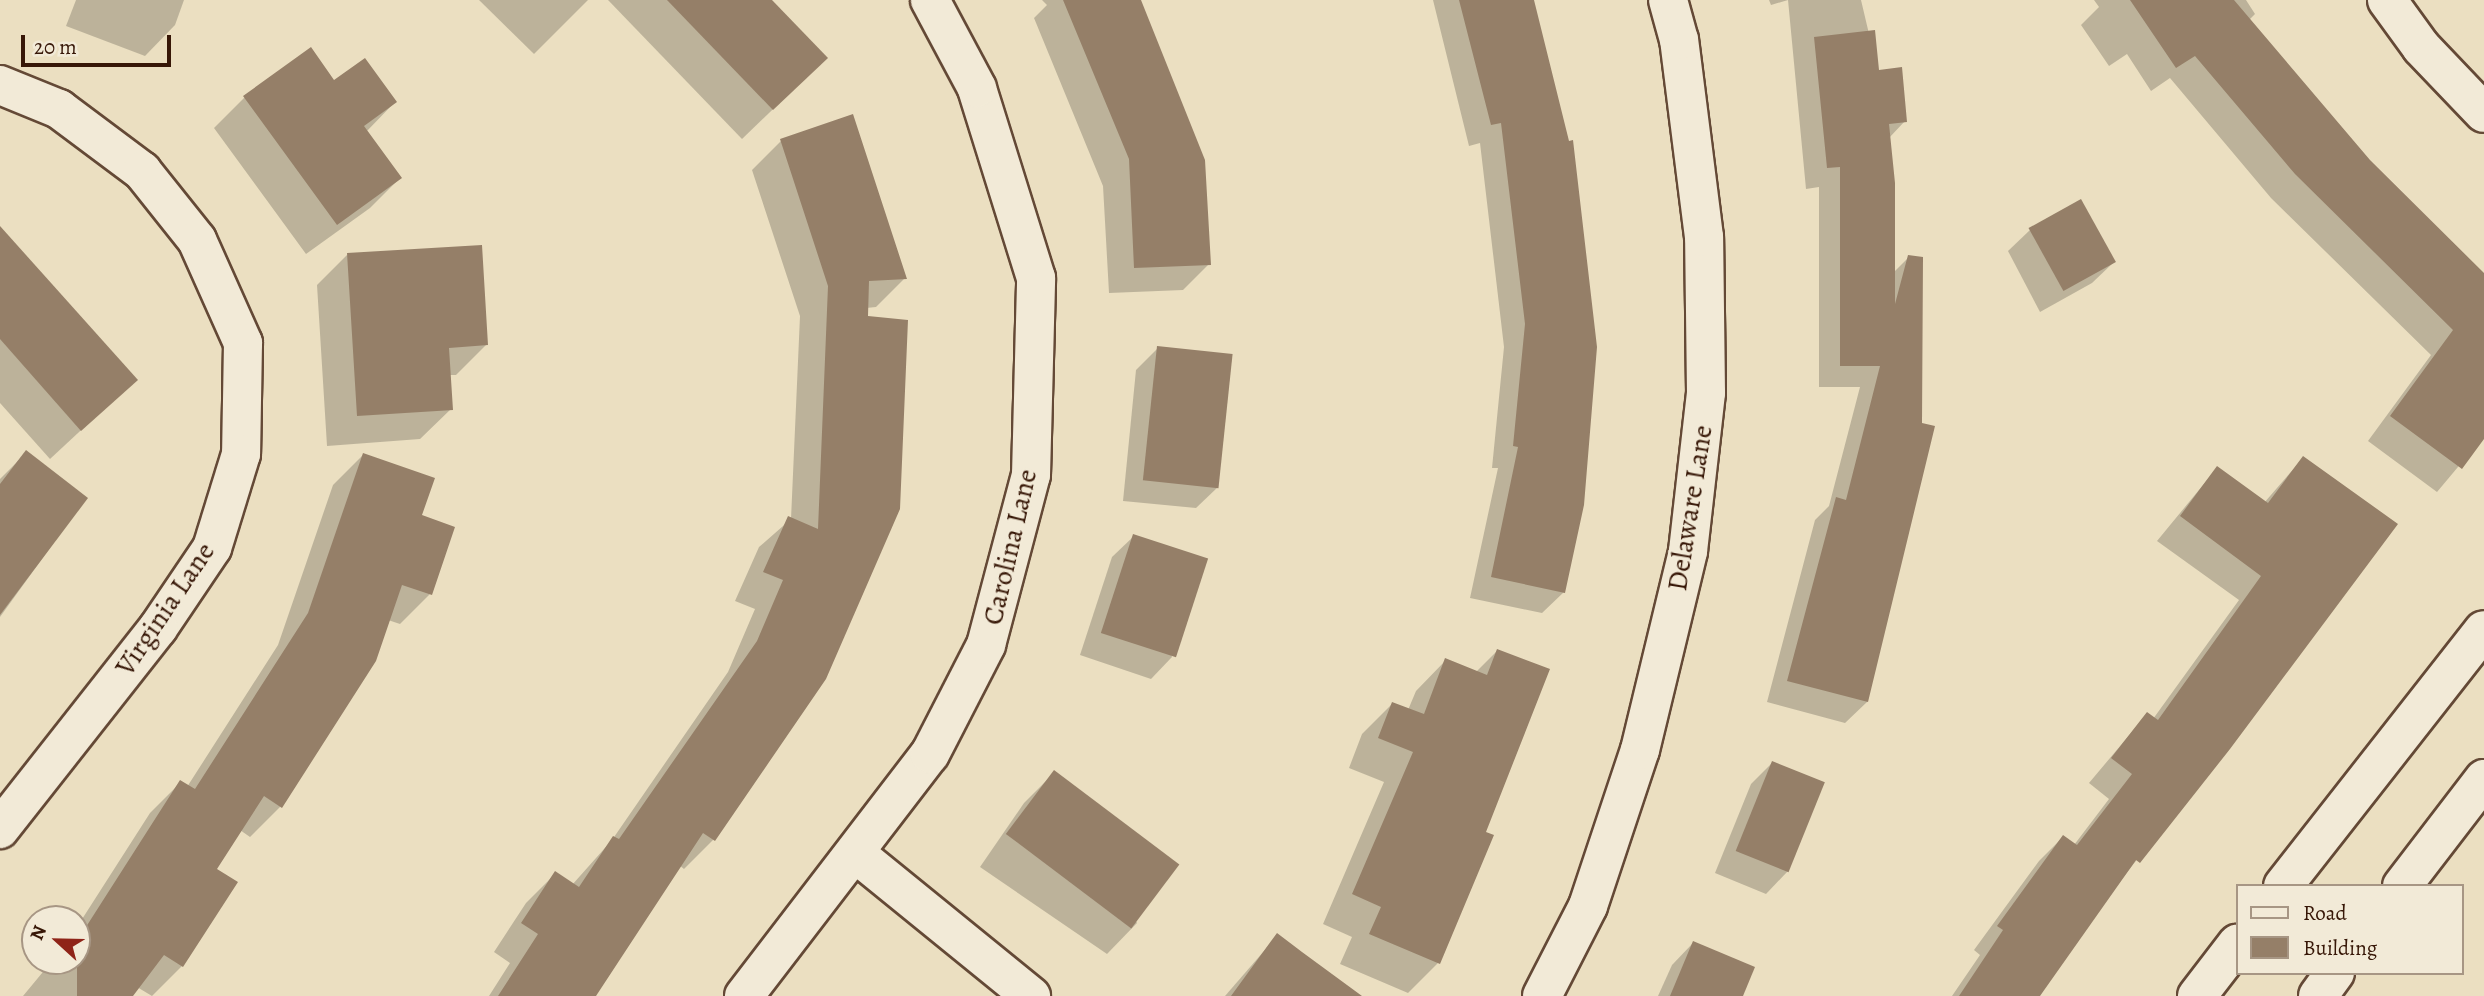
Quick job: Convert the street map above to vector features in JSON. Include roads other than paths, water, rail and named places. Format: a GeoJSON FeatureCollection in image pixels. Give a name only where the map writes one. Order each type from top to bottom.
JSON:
{"type":"FeatureCollection","features":[{"type":"Feature","properties":{"kind":"street","name":"Carolina Lane"},"geometry":{"type":"LineString","coordinates":[[744,996],[930,754],[986,645],[1031,475],[1036,278],[977,88],[930,0]]}},
{"type":"Feature","properties":{"kind":"street","name":"Delaware Lane"},"geometry":{"type":"LineString","coordinates":[[1542,996],[1588,906],[1640,750],[1688,551],[1706,393],[1704,237],[1679,40],[1668,0]]}},
{"type":"Feature","properties":{"kind":"street"},"geometry":{"type":"LineString","coordinates":[[2387,0],[2421,47],[2484,113]]}},
{"type":"Feature","properties":{"kind":"street","name":"Virginia Lane"},"geometry":{"type":"LineString","coordinates":[[0,85],[59,109],[142,171],[197,240],[243,343],[241,454],[212,548],[158,628],[0,829]]}},
{"type":"Feature","properties":{"kind":"street"},"geometry":{"type":"LineString","coordinates":[[2285,884],[2484,630]]}},
{"type":"Feature","properties":{"kind":"street"},"geometry":{"type":"LineString","coordinates":[[2404,884],[2484,779]]}},
{"type":"Feature","properties":{"kind":"street"},"geometry":{"type":"LineString","coordinates":[[855,853],[1031,996]]}},
{"type":"Feature","properties":{"kind":"street"},"geometry":{"type":"LineString","coordinates":[[2209,992],[2236,946]]}},
{"type":"Feature","properties":{"kind":"street"},"geometry":{"type":"LineString","coordinates":[[2318,996],[2334,975]]}}]}
